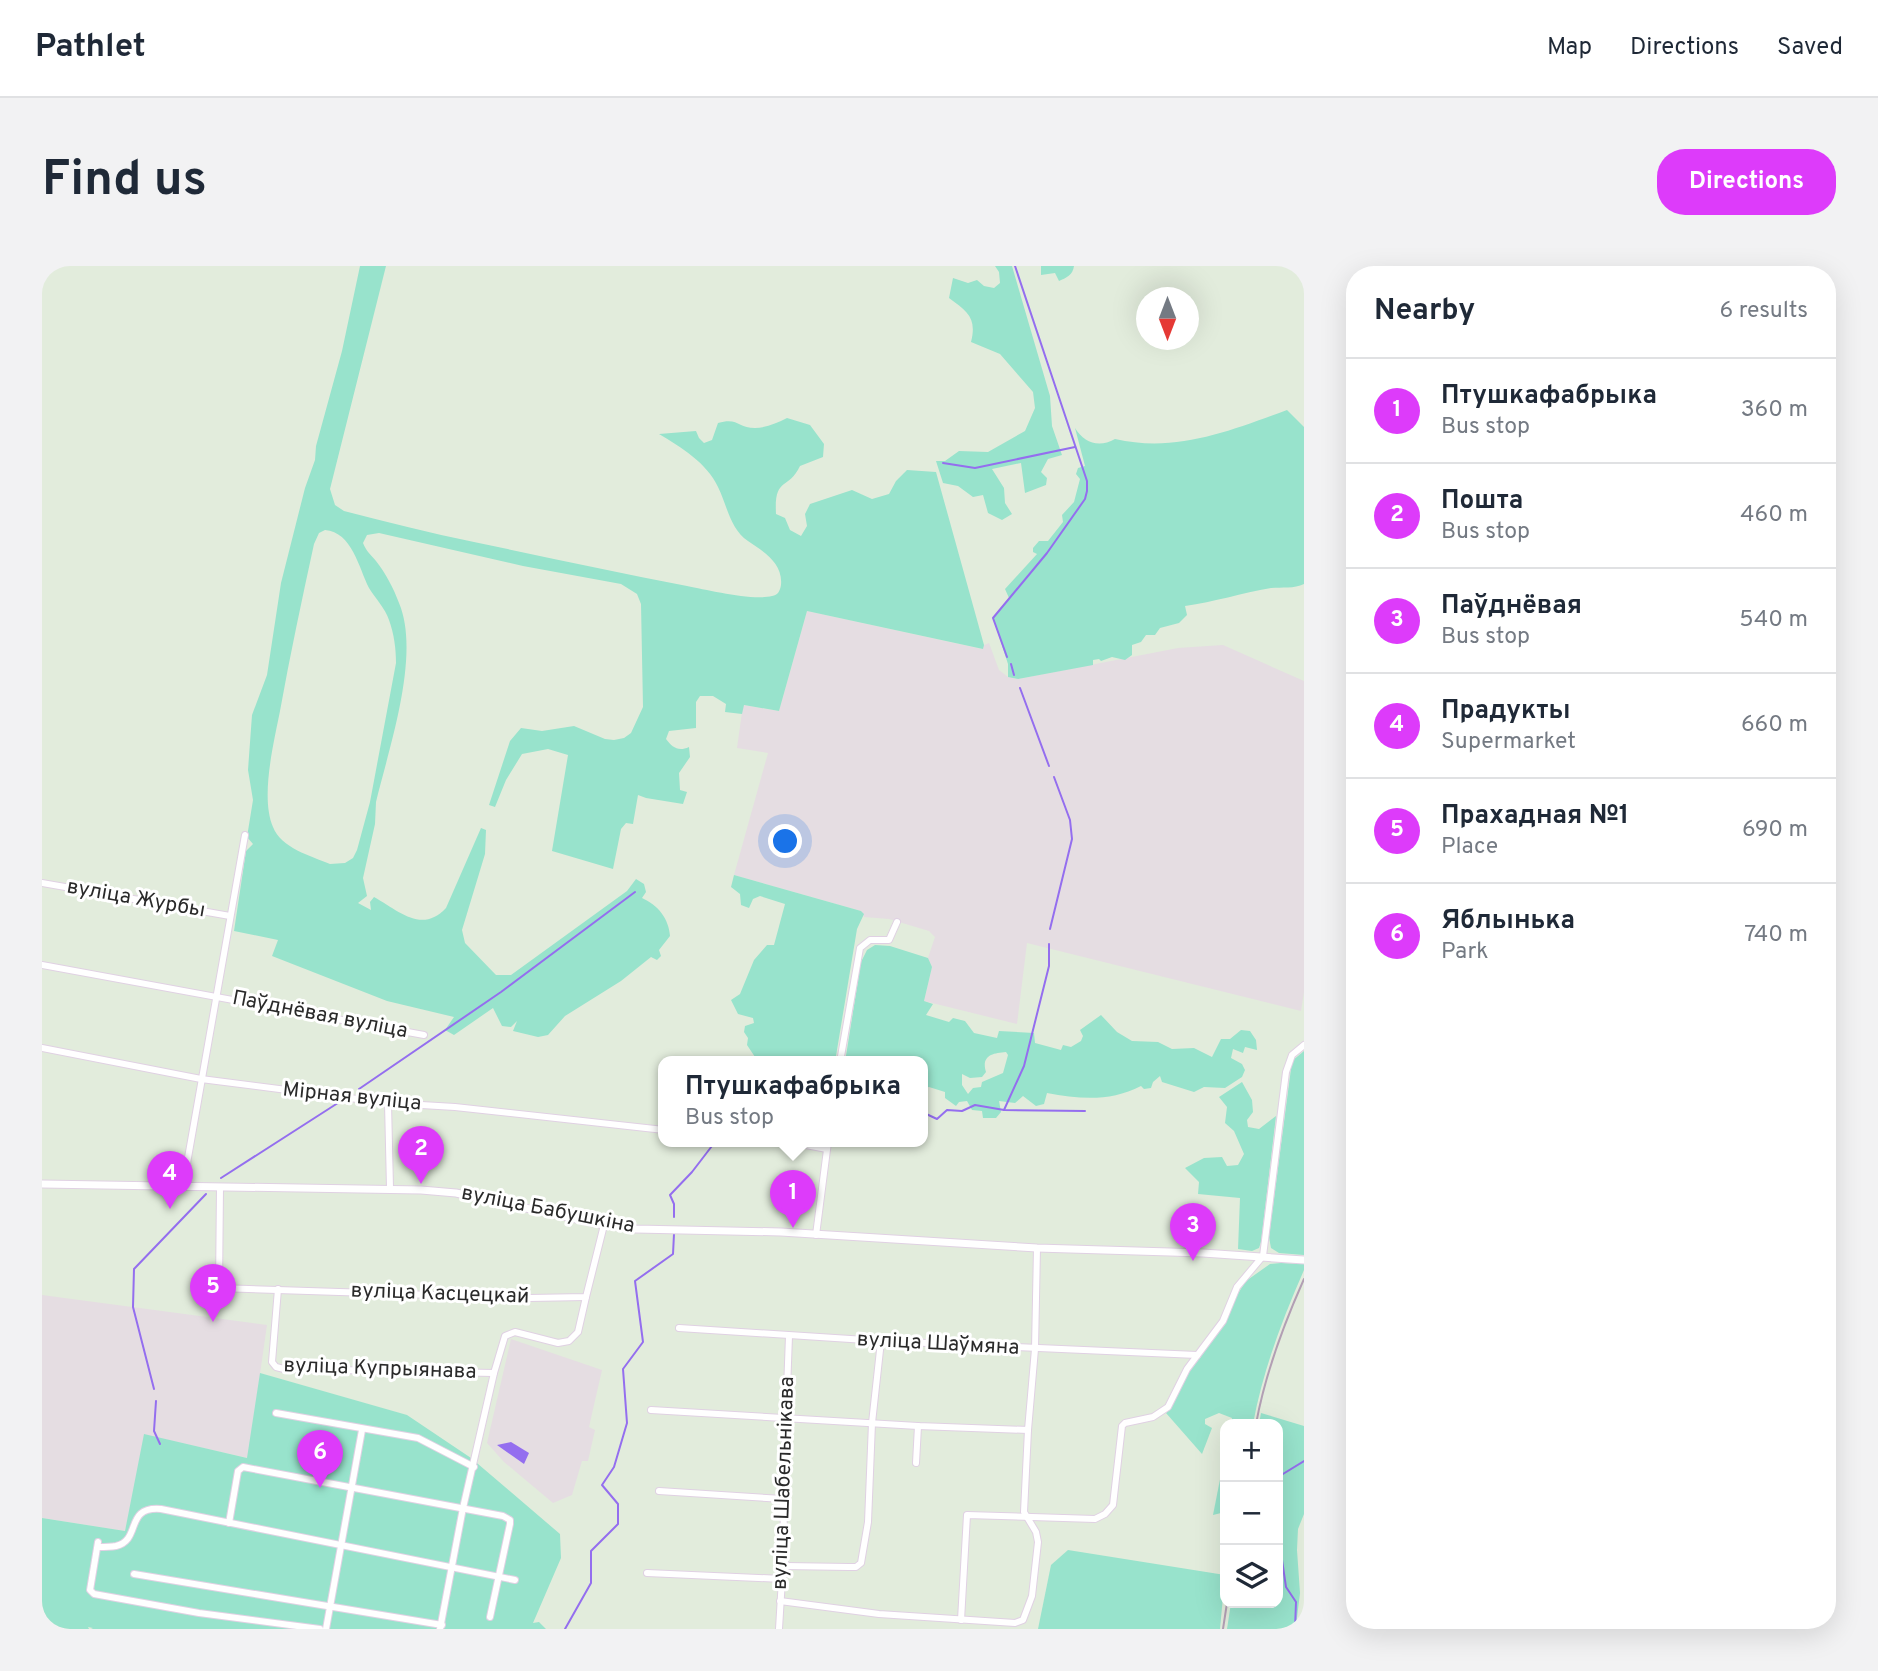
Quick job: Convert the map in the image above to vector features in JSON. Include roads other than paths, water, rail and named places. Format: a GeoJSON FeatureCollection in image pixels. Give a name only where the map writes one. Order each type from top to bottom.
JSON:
{"type":"FeatureCollection","features":[{"type":"Feature","properties":{"kind":"street"},"geometry":{"type":"LineString","coordinates":[[183,1186],[245,835]]}},
{"type":"Feature","properties":{"kind":"street","name":"вуліца Журбы"},"geometry":{"type":"LineString","coordinates":[[42,883],[230,916]]}},
{"type":"Feature","properties":{"kind":"street"},"geometry":{"type":"LineString","coordinates":[[841,1056],[860,948],[870,940],[888,940],[897,922]]}},
{"type":"Feature","properties":{"kind":"street","name":"Паўднёвая вуліца"},"geometry":{"type":"LineString","coordinates":[[42,965],[424,1035]]}},
{"type":"Feature","properties":{"kind":"street"},"geometry":{"type":"LineString","coordinates":[[961,1620],[967,1515],[1095,1519],[1105,1514],[1113,1505],[1122,1426],[1162,1413],[1168,1407],[1197,1354],[1223,1321],[1237,1287],[1263,1256],[1286,1072],[1289,1060],[1304,1045]]}},
{"type":"Feature","properties":{"kind":"street","name":"Мірная вуліца"},"geometry":{"type":"LineString","coordinates":[[42,1048],[201,1079],[388,1102],[658,1129]]}},
{"type":"Feature","properties":{"kind":"street"},"geometry":{"type":"LineString","coordinates":[[388,1102],[390,1188]]}},
{"type":"Feature","properties":{"kind":"street"},"geometry":{"type":"LineString","coordinates":[[816,1235],[827,1147]]}},
{"type":"Feature","properties":{"kind":"street","name":"вуліца Бабушкіна"},"geometry":{"type":"LineString","coordinates":[[42,1184],[390,1188],[456,1193],[604,1225],[636,1228],[702,1229],[1304,1260]]}},
{"type":"Feature","properties":{"kind":"street","name":"вуліца Касцецкай"},"geometry":{"type":"LineString","coordinates":[[220,1187],[219,1288],[529,1298],[586,1297]]}},
{"type":"Feature","properties":{"kind":"street"},"geometry":{"type":"LineString","coordinates":[[586,1297],[604,1225]]}},
{"type":"Feature","properties":{"kind":"street"},"geometry":{"type":"LineString","coordinates":[[780,1601],[880,1614],[961,1620],[1015,1623],[1026,1617],[1032,1596],[1038,1542],[1036,1532],[1026,1516],[1024,1476],[1035,1349],[1037,1248]]}},
{"type":"Feature","properties":{"kind":"street","name":"вуліца Купрыянава"},"geometry":{"type":"LineString","coordinates":[[278,1289],[272,1362],[276,1367],[494,1373],[505,1336],[515,1332],[558,1343],[569,1340],[578,1332],[586,1297]]}},
{"type":"Feature","properties":{"kind":"street","name":"вуліца Шаўмяна"},"geometry":{"type":"LineString","coordinates":[[679,1328],[881,1342],[1197,1354]]}},
{"type":"Feature","properties":{"kind":"street","name":"вуліца Шабельнікава"},"geometry":{"type":"LineString","coordinates":[[779,1629],[785,1566],[783,1499],[789,1336]]}},
{"type":"Feature","properties":{"kind":"street"},"geometry":{"type":"LineString","coordinates":[[785,1566],[856,1567],[860,1563],[868,1522],[873,1423],[881,1342]]}},
{"type":"Feature","properties":{"kind":"street"},"geometry":{"type":"LineString","coordinates":[[134,1574],[441,1627],[463,1507],[494,1373]]}},
{"type":"Feature","properties":{"kind":"street"},"geometry":{"type":"LineString","coordinates":[[651,1410],[1028,1430]]}},
{"type":"Feature","properties":{"kind":"street"},"geometry":{"type":"LineString","coordinates":[[276,1413],[418,1438],[474,1467]]}},
{"type":"Feature","properties":{"kind":"street"},"geometry":{"type":"LineString","coordinates":[[916,1463],[918,1426]]}},
{"type":"Feature","properties":{"kind":"street"},"geometry":{"type":"LineString","coordinates":[[326,1629],[362,1430]]}},
{"type":"Feature","properties":{"kind":"street"},"geometry":{"type":"LineString","coordinates":[[229,1523],[238,1471],[243,1466],[503,1516],[510,1520],[490,1617]]}},
{"type":"Feature","properties":{"kind":"street"},"geometry":{"type":"LineString","coordinates":[[659,1491],[783,1499]]}},
{"type":"Feature","properties":{"kind":"street"},"geometry":{"type":"LineString","coordinates":[[320,1629],[199,1613],[94,1594],[90,1590],[98,1545],[116,1546],[124,1542],[140,1513],[147,1508],[515,1580]]}},
{"type":"Feature","properties":{"kind":"street"},"geometry":{"type":"LineString","coordinates":[[647,1573],[782,1579]]}},
{"type":"Feature","properties":{"kind":"waterway"},"geometry":{"type":"LineString","coordinates":[[1007,657],[993,618],[1047,553],[1085,499],[1087,491],[1087,481],[1015,266]]}},
{"type":"Feature","properties":{"kind":"waterway"},"geometry":{"type":"LineString","coordinates":[[943,463],[975,468],[1075,447]]}},
{"type":"Feature","properties":{"kind":"waterway"},"geometry":{"type":"LineString","coordinates":[[1011,664],[1014,675]]}},
{"type":"Feature","properties":{"kind":"waterway"},"geometry":{"type":"LineString","coordinates":[[1020,688],[1049,766]]}},
{"type":"Feature","properties":{"kind":"waterway"},"geometry":{"type":"LineString","coordinates":[[1050,929],[1072,839],[1070,820],[1054,777]]}},
{"type":"Feature","properties":{"kind":"waterway"},"geometry":{"type":"LineString","coordinates":[[359,1089],[501,992],[635,892]]}},
{"type":"Feature","properties":{"kind":"waterway"},"geometry":{"type":"LineString","coordinates":[[1004,1110],[1024,1066],[1049,966],[1049,944]]}},
{"type":"Feature","properties":{"kind":"waterway"},"geometry":{"type":"LineString","coordinates":[[221,1178],[341,1101]]}},
{"type":"Feature","properties":{"kind":"waterway"},"geometry":{"type":"LineString","coordinates":[[928,1115],[937,1119],[947,1110],[962,1111],[975,1105],[1004,1110],[1085,1111]]}},
{"type":"Feature","properties":{"kind":"waterway"},"geometry":{"type":"LineString","coordinates":[[674,1217],[674,1204],[670,1195],[711,1147]]}},
{"type":"Feature","properties":{"kind":"waterway"},"geometry":{"type":"LineString","coordinates":[[154,1389],[133,1307],[134,1269],[206,1194]]}},
{"type":"Feature","properties":{"kind":"waterway"},"geometry":{"type":"LineString","coordinates":[[565,1629],[591,1583],[591,1551],[618,1524],[618,1504],[602,1485],[614,1467],[627,1423],[623,1369],[643,1342],[635,1281],[673,1254],[674,1234]]}},
{"type":"Feature","properties":{"kind":"waterway"},"geometry":{"type":"LineString","coordinates":[[156,1401],[154,1431],[160,1444]]}},
{"type":"Feature","properties":{"kind":"waterway"},"geometry":{"type":"LineString","coordinates":[[1283,1474],[1304,1461]]}},
{"type":"Feature","properties":{"kind":"waterway"},"geometry":{"type":"LineString","coordinates":[[1280,1545],[1286,1587],[1296,1602],[1295,1629]]}},
{"type":"Feature","properties":{"kind":"railway"},"geometry":{"type":"LineString","coordinates":[[1257,1419],[1276,1350],[1304,1279]]}},
{"type":"Feature","properties":{"kind":"railway"},"geometry":{"type":"LineString","coordinates":[[1223,1629],[1226,1608]]}},
{"type":"Feature","properties":{"kind":"place","name":"Пошта"},"geometry":{"type":"Point","coordinates":[421,1184]}},
{"type":"Feature","properties":{"kind":"place","name":"Прадукты"},"geometry":{"type":"Point","coordinates":[170,1209]}},
{"type":"Feature","properties":{"kind":"place","name":"Птушкафабрыка"},"geometry":{"type":"Point","coordinates":[793,1228]}},
{"type":"Feature","properties":{"kind":"place","name":"Паўднёвая"},"geometry":{"type":"Point","coordinates":[1193,1261]}},
{"type":"Feature","properties":{"kind":"place","name":"Прахадная №1"},"geometry":{"type":"Point","coordinates":[213,1322]}},
{"type":"Feature","properties":{"kind":"place","name":"Яблынька"},"geometry":{"type":"Point","coordinates":[320,1488]}}]}
